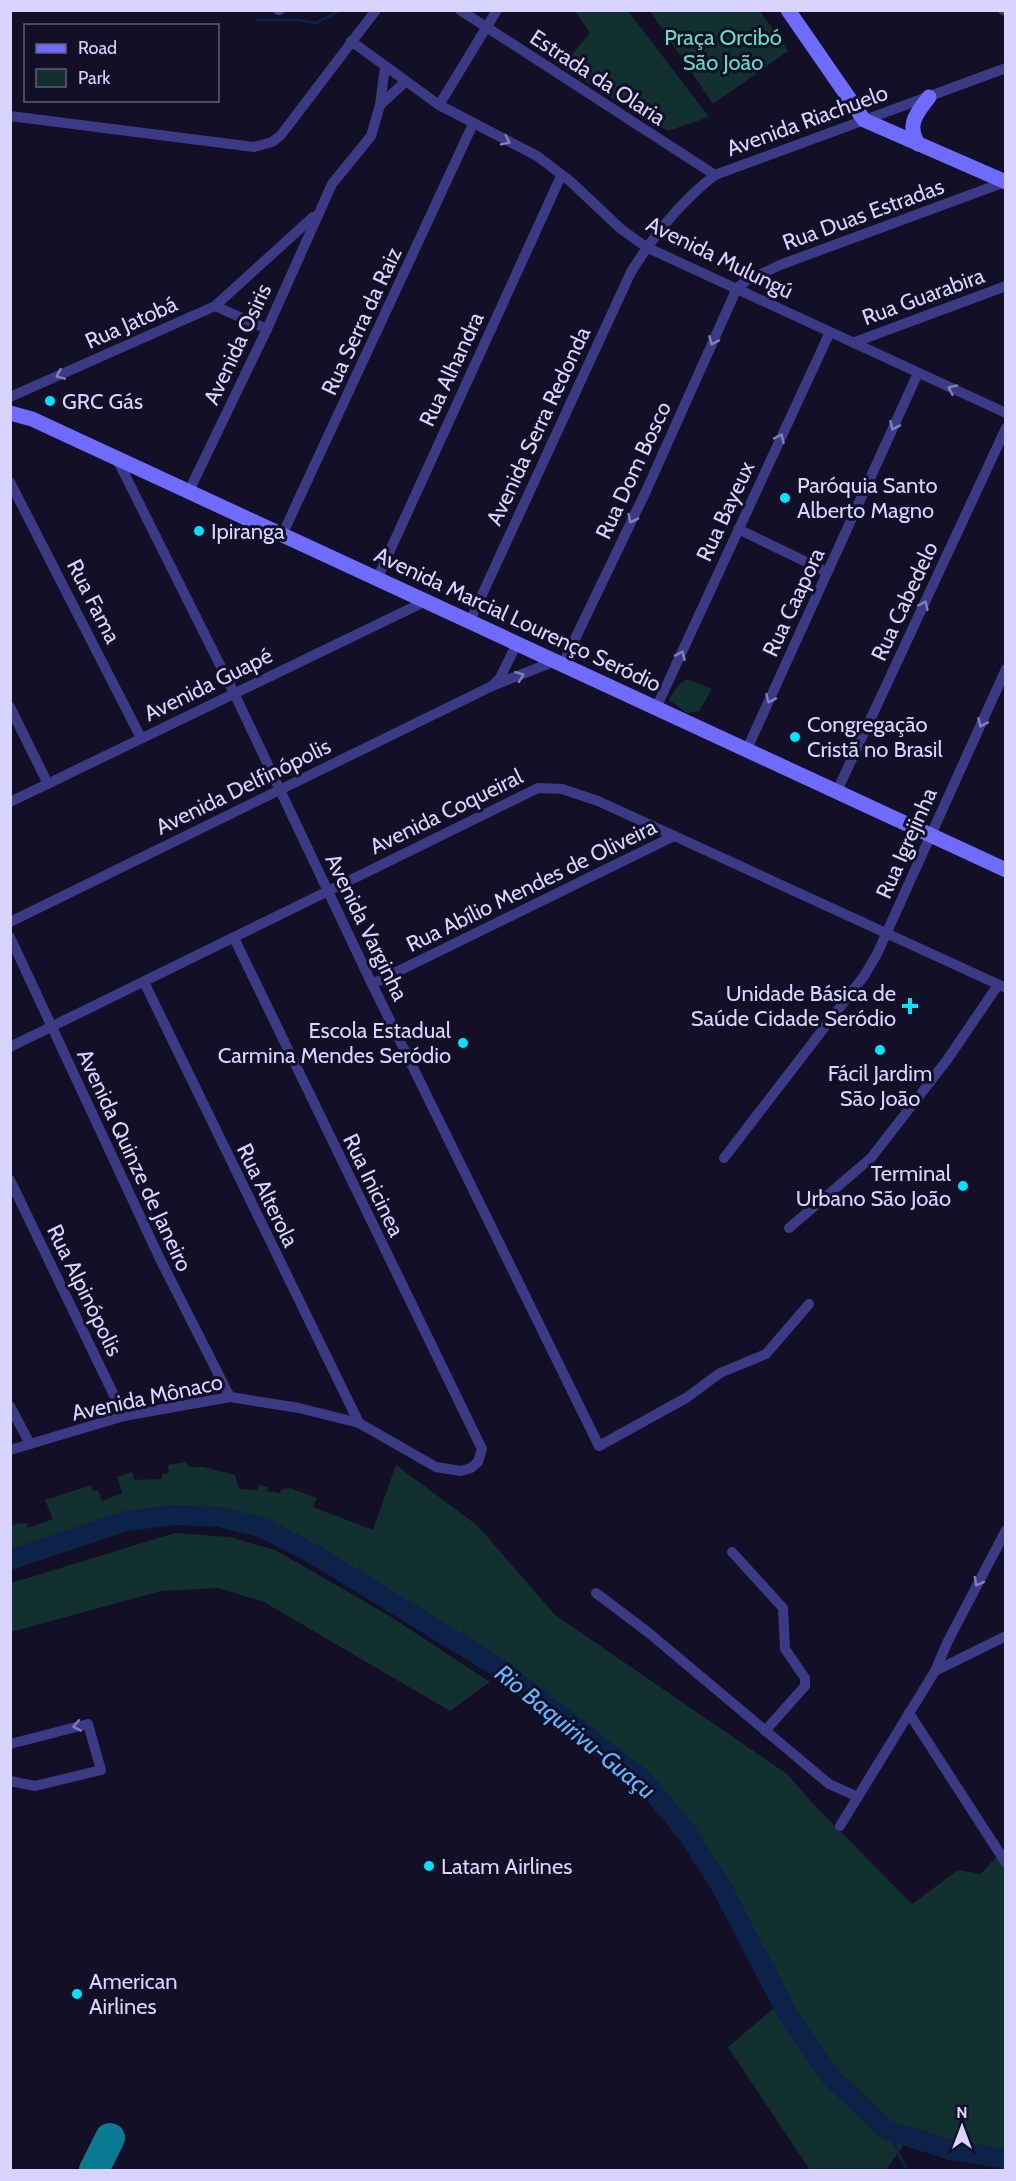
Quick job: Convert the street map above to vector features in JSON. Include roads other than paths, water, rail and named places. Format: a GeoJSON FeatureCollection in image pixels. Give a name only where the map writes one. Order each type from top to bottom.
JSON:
{"type":"FeatureCollection","features":[{"type":"Feature","properties":{"kind":"main road"},"geometry":{"type":"LineString","coordinates":[[788,10],[864,120],[1005,182]]}},
{"type":"Feature","properties":{"kind":"main road"},"geometry":{"type":"LineString","coordinates":[[918,144],[912,132],[912,121],[929,97]]}},
{"type":"Feature","properties":{"kind":"main road","name":"Avenida Marcial Lourenço Seródio"},"geometry":{"type":"LineString","coordinates":[[10,413],[32,419],[116,456],[516,645],[747,749],[1005,870]]}},
{"type":"Feature","properties":{"kind":"street"},"geometry":{"type":"LineString","coordinates":[[10,116],[255,147],[262,146],[281,135],[376,10]]}},
{"type":"Feature","properties":{"kind":"street","name":"Estrada da Olaria"},"geometry":{"type":"LineString","coordinates":[[460,10],[715,175]]}},
{"type":"Feature","properties":{"kind":"street"},"geometry":{"type":"LineString","coordinates":[[439,105],[497,10]]}},
{"type":"Feature","properties":{"kind":"street","name":"Avenida Mulungú"},"geometry":{"type":"LineString","coordinates":[[351,41],[439,105],[537,156],[585,194],[615,224],[646,247],[1005,413]]}},
{"type":"Feature","properties":{"kind":"street","name":"Avenida Osiris"},"geometry":{"type":"LineString","coordinates":[[189,491],[267,329],[317,213],[341,171],[367,141],[380,105],[385,67]]}},
{"type":"Feature","properties":{"kind":"street","name":"Avenida Riachuelo"},"geometry":{"type":"LineString","coordinates":[[646,247],[686,199],[715,175],[1005,68]]}},
{"type":"Feature","properties":{"kind":"street","name":"Avenida Osiris"},"geometry":{"type":"LineString","coordinates":[[380,105],[405,82]]}},
{"type":"Feature","properties":{"kind":"street","name":"Rua Serra da Raiz"},"geometry":{"type":"LineString","coordinates":[[283,533],[473,124]]}},
{"type":"Feature","properties":{"kind":"street","name":"Rua Alhandra"},"geometry":{"type":"LineString","coordinates":[[377,579],[561,176]]}},
{"type":"Feature","properties":{"kind":"street","name":"Rua Duas Estradas"},"geometry":{"type":"LineString","coordinates":[[737,288],[746,281],[780,265],[1005,182]]}},
{"type":"Feature","properties":{"kind":"street","name":"Avenida Osiris"},"geometry":{"type":"LineString","coordinates":[[215,306],[317,213]]}},
{"type":"Feature","properties":{"kind":"street","name":"Avenida Serra Redonda"},"geometry":{"type":"LineString","coordinates":[[469,623],[549,446],[631,272],[646,247]]}},
{"type":"Feature","properties":{"kind":"street","name":"Rua Dom Bosco"},"geometry":{"type":"LineString","coordinates":[[557,664],[647,489],[737,288]]}},
{"type":"Feature","properties":{"kind":"street","name":"Rua Guarabira"},"geometry":{"type":"LineString","coordinates":[[855,342],[1002,290]]}},
{"type":"Feature","properties":{"kind":"street"},"geometry":{"type":"LineString","coordinates":[[215,306],[267,329]]}},
{"type":"Feature","properties":{"kind":"street","name":"Rua Jatobá"},"geometry":{"type":"LineString","coordinates":[[10,397],[215,306]]}},
{"type":"Feature","properties":{"kind":"street","name":"Rua Bayeux"},"geometry":{"type":"LineString","coordinates":[[656,708],[830,332]]}},
{"type":"Feature","properties":{"kind":"street","name":"Rua Caapora"},"geometry":{"type":"LineString","coordinates":[[747,749],[918,373]]}},
{"type":"Feature","properties":{"kind":"street","name":"Rua Cabedelo"},"geometry":{"type":"LineString","coordinates":[[837,791],[1005,428]]}},
{"type":"Feature","properties":{"kind":"street","name":"Avenida Varginha"},"geometry":{"type":"LineString","coordinates":[[116,456],[234,693],[372,984],[599,1446],[686,1398],[720,1373],[766,1354],[809,1304]]}},
{"type":"Feature","properties":{"kind":"street","name":"Rua Fama"},"geometry":{"type":"LineString","coordinates":[[10,482],[141,738]]}},
{"type":"Feature","properties":{"kind":"street"},"geometry":{"type":"LineString","coordinates":[[738,529],[827,572]]}},
{"type":"Feature","properties":{"kind":"street","name":"Avenida Guapé"},"geometry":{"type":"LineString","coordinates":[[10,802],[424,602]]}},
{"type":"Feature","properties":{"kind":"street","name":"Avenida Delfinópolis"},"geometry":{"type":"LineString","coordinates":[[492,686],[508,663],[516,645]]}},
{"type":"Feature","properties":{"kind":"street","name":"Avenida Delfinópolis"},"geometry":{"type":"LineString","coordinates":[[10,922],[492,686],[557,664]]}},
{"type":"Feature","properties":{"kind":"street","name":"Rua Igrejinha"},"geometry":{"type":"LineString","coordinates":[[724,1158],[864,976],[886,935],[1005,669]]}},
{"type":"Feature","properties":{"kind":"street"},"geometry":{"type":"LineString","coordinates":[[10,707],[48,784]]}},
{"type":"Feature","properties":{"kind":"street","name":"Avenida Coqueiral"},"geometry":{"type":"LineString","coordinates":[[10,1047],[538,788],[576,792],[1002,986]]}},
{"type":"Feature","properties":{"kind":"street","name":"Rua Abílio Mendes de Oliveira"},"geometry":{"type":"LineString","coordinates":[[372,984],[674,836]]}},
{"type":"Feature","properties":{"kind":"street","name":"Avenida Quinze de Janeiro"},"geometry":{"type":"LineString","coordinates":[[10,937],[160,1259],[230,1397]]}},
{"type":"Feature","properties":{"kind":"street","name":"Rua Inicinea"},"geometry":{"type":"LineString","coordinates":[[234,938],[482,1449]]}},
{"type":"Feature","properties":{"kind":"street","name":"Rua Alterola"},"geometry":{"type":"LineString","coordinates":[[144,982],[359,1423]]}},
{"type":"Feature","properties":{"kind":"street"},"geometry":{"type":"LineString","coordinates":[[789,1228],[871,1158],[1002,986]]}},
{"type":"Feature","properties":{"kind":"street","name":"Rua Alpinópolis"},"geometry":{"type":"LineString","coordinates":[[10,1180],[124,1416]]}},
{"type":"Feature","properties":{"kind":"street","name":"Avenida Mônaco"},"geometry":{"type":"LineString","coordinates":[[10,1450],[124,1416],[230,1397],[299,1408],[359,1423],[436,1467],[448,1470],[471,1468],[478,1462],[482,1449]]}},
{"type":"Feature","properties":{"kind":"street"},"geometry":{"type":"LineString","coordinates":[[10,1406],[30,1444]]}},
{"type":"Feature","properties":{"kind":"street"},"geometry":{"type":"LineString","coordinates":[[840,1826],[935,1671],[1005,1530]]}},
{"type":"Feature","properties":{"kind":"street"},"geometry":{"type":"LineString","coordinates":[[732,1552],[783,1608],[785,1648],[805,1678],[805,1686],[765,1731]]}},
{"type":"Feature","properties":{"kind":"street"},"geometry":{"type":"LineString","coordinates":[[596,1593],[649,1633],[829,1784],[858,1797]]}},
{"type":"Feature","properties":{"kind":"street"},"geometry":{"type":"LineString","coordinates":[[935,1671],[1005,1636]]}},
{"type":"Feature","properties":{"kind":"street"},"geometry":{"type":"LineString","coordinates":[[948,1641],[952,1649],[970,1654]]}},
{"type":"Feature","properties":{"kind":"street"},"geometry":{"type":"LineString","coordinates":[[909,1713],[1005,1863]]}},
{"type":"Feature","properties":{"kind":"street"},"geometry":{"type":"LineString","coordinates":[[10,1744],[88,1724],[101,1770],[35,1786],[10,1781]]}},
{"type":"Feature","properties":{"kind":"waterway"},"geometry":{"type":"LineString","coordinates":[[257,20],[298,20],[316,23],[341,10]]}},
{"type":"Feature","properties":{"kind":"waterway","name":"Rio Baquirivu-Guaçu"},"geometry":{"type":"LineString","coordinates":[[10,1560],[126,1521],[176,1515],[219,1517],[263,1528],[312,1553],[499,1668],[643,1780],[688,1834],[722,1888],[789,2017],[832,2078],[887,2130],[951,2150],[1006,2159]]}},
{"type":"Feature","properties":{"kind":"waterway"},"geometry":{"type":"LineString","coordinates":[[887,2130],[907,2170]]}},
{"type":"Feature","properties":{"kind":"place","name":"GRC Gás"},"geometry":{"type":"Point","coordinates":[50,401]}},
{"type":"Feature","properties":{"kind":"place","name":"Paróquia Santo Alberto Magno"},"geometry":{"type":"Point","coordinates":[785,498]}},
{"type":"Feature","properties":{"kind":"place","name":"Ipiranga"},"geometry":{"type":"Point","coordinates":[199,531]}},
{"type":"Feature","properties":{"kind":"place","name":"Congregação Cristã no Brasil"},"geometry":{"type":"Point","coordinates":[795,737]}},
{"type":"Feature","properties":{"kind":"place","name":"Unidade Básica de Saúde Cidade Seródio"},"geometry":{"type":"Point","coordinates":[910,1006]}},
{"type":"Feature","properties":{"kind":"place","name":"Escola Estadual Carmina Mendes Seródio"},"geometry":{"type":"Point","coordinates":[463,1043]}},
{"type":"Feature","properties":{"kind":"place","name":"Fácil Jardim São João"},"geometry":{"type":"Point","coordinates":[880,1050]}},
{"type":"Feature","properties":{"kind":"place","name":"Terminal Urbano São João"},"geometry":{"type":"Point","coordinates":[963,1186]}},
{"type":"Feature","properties":{"kind":"place","name":"Latam Airlines"},"geometry":{"type":"Point","coordinates":[429,1866]}},
{"type":"Feature","properties":{"kind":"place","name":"American Airlines"},"geometry":{"type":"Point","coordinates":[77,1994]}},
{"type":"Feature","properties":{"kind":"park label","name":"Praça Orcibó São João"},"geometry":{"type":"Point","coordinates":[723,50]}}]}
